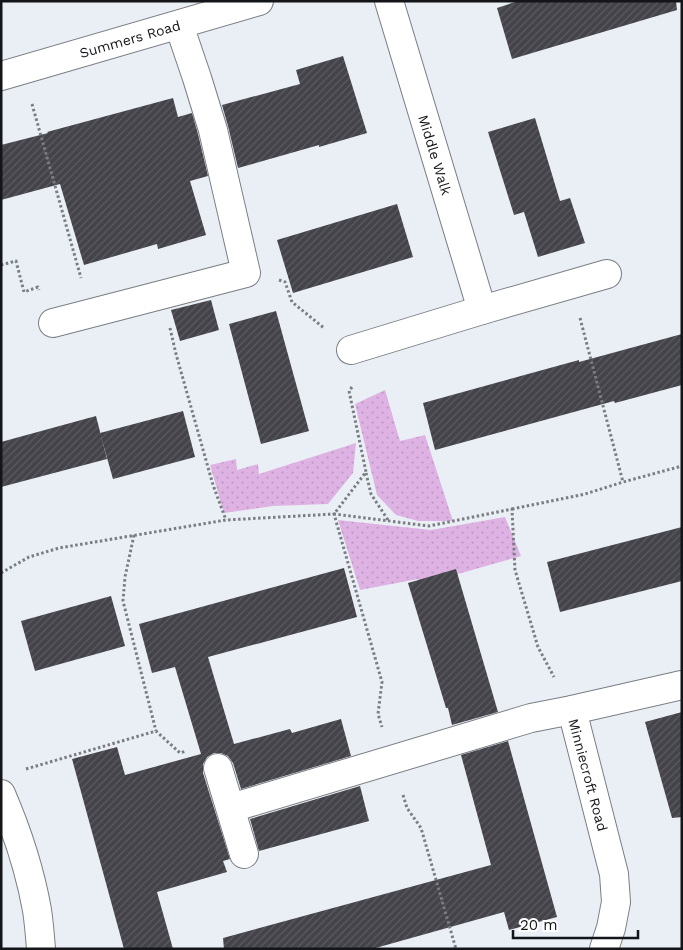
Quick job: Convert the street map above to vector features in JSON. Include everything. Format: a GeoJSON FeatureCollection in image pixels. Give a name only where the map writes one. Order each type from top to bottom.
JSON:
{"type":"FeatureCollection","features":[{"type":"Feature","properties":{"kind":"street","name":"Summers Road"},"geometry":{"type":"LineString","coordinates":[[12,73],[259,1]]}},
{"type":"Feature","properties":{"kind":"street","name":"Middle Walk"},"geometry":{"type":"LineString","coordinates":[[389,1],[482,310]]}},
{"type":"Feature","properties":{"kind":"street"},"geometry":{"type":"LineString","coordinates":[[53,323],[246,273],[213,130],[179,25]]}},
{"type":"Feature","properties":{"kind":"street"},"geometry":{"type":"LineString","coordinates":[[351,350],[607,274]]}},
{"type":"Feature","properties":{"kind":"street","name":"Minniecroft Road"},"geometry":{"type":"LineString","coordinates":[[604,949],[611,928],[616,902],[614,874],[572,710],[682,685]]}},
{"type":"Feature","properties":{"kind":"street"},"geometry":{"type":"LineString","coordinates":[[231,808],[531,718],[572,710]]}},
{"type":"Feature","properties":{"kind":"street"},"geometry":{"type":"LineString","coordinates":[[218,768],[244,854]]}},
{"type":"Feature","properties":{"kind":"street"},"geometry":{"type":"LineString","coordinates":[[1,794],[27,867],[37,910],[41,949]]}},
{"type":"Feature","properties":{"kind":"path"},"geometry":{"type":"LineString","coordinates":[[12,73],[90,313]]}},
{"type":"Feature","properties":{"kind":"path"},"geometry":{"type":"LineString","coordinates":[[1,265],[16,261],[24,292],[38,287],[53,323]]}},
{"type":"Feature","properties":{"kind":"path"},"geometry":{"type":"LineString","coordinates":[[246,273],[285,282],[292,302],[351,350],[358,378],[349,391],[366,472],[371,494],[388,520]]}},
{"type":"Feature","properties":{"kind":"path"},"geometry":{"type":"LineString","coordinates":[[571,284],[623,482]]}},
{"type":"Feature","properties":{"kind":"path"},"geometry":{"type":"LineString","coordinates":[[163,294],[176,354],[213,485],[226,520]]}},
{"type":"Feature","properties":{"kind":"path"},"geometry":{"type":"LineString","coordinates":[[1,573],[30,557],[59,548],[226,520],[334,514],[429,526],[585,494],[682,466]]}},
{"type":"Feature","properties":{"kind":"path"},"geometry":{"type":"LineString","coordinates":[[334,514],[366,472]]}},
{"type":"Feature","properties":{"kind":"path"},"geometry":{"type":"LineString","coordinates":[[512,509],[515,570],[538,647],[572,710]]}},
{"type":"Feature","properties":{"kind":"path"},"geometry":{"type":"LineString","coordinates":[[134,535],[125,578],[123,601],[156,731],[180,753],[212,744],[218,768]]}},
{"type":"Feature","properties":{"kind":"path"},"geometry":{"type":"LineString","coordinates":[[19,772],[156,731]]}},
{"type":"Feature","properties":{"kind":"shaded area"},"geometry":{"type":"Polygon","coordinates":[[[385,390],[400,441],[425,435],[453,521],[418,521],[396,515],[377,495],[355,404],[385,390]]]}},
{"type":"Feature","properties":{"kind":"shaded area"},"geometry":{"type":"Polygon","coordinates":[[[356,443],[353,473],[328,504],[273,506],[224,513],[210,465],[236,459],[237,470],[258,464],[259,474],[356,443]]]}},
{"type":"Feature","properties":{"kind":"shaded area"},"geometry":{"type":"Polygon","coordinates":[[[505,517],[521,556],[419,585],[418,579],[360,590],[338,520],[431,530],[505,517]]]}},
{"type":"Feature","properties":{"kind":"building"},"geometry":{"type":"Polygon","coordinates":[[[518,1],[676,1],[677,10],[512,59],[497,8],[518,1]]]}},
{"type":"Feature","properties":{"kind":"building"},"geometry":{"type":"Polygon","coordinates":[[[343,56],[367,133],[238,168],[222,105],[300,84],[296,70],[343,56]]]}},
{"type":"Feature","properties":{"kind":"building"},"geometry":{"type":"Polygon","coordinates":[[[173,98],[178,117],[192,113],[198,134],[208,176],[190,181],[206,235],[158,249],[157,244],[84,265],[60,184],[1,200],[1,145],[173,98]]]}},
{"type":"Feature","properties":{"kind":"building"},"geometry":{"type":"Polygon","coordinates":[[[535,118],[560,201],[570,198],[585,243],[538,257],[524,212],[514,215],[488,132],[535,118]]]}},
{"type":"Feature","properties":{"kind":"building"},"geometry":{"type":"Polygon","coordinates":[[[397,204],[413,257],[293,293],[277,240],[397,204]]]}},
{"type":"Feature","properties":{"kind":"building"},"geometry":{"type":"Polygon","coordinates":[[[211,300],[219,330],[180,341],[171,310],[211,300]]]}},
{"type":"Feature","properties":{"kind":"building"},"geometry":{"type":"Polygon","coordinates":[[[276,311],[309,431],[261,444],[229,324],[276,311]]]}},
{"type":"Feature","properties":{"kind":"building"},"geometry":{"type":"Polygon","coordinates":[[[682,334],[682,385],[615,403],[614,401],[435,450],[423,403],[682,334]]]}},
{"type":"Feature","properties":{"kind":"building"},"geometry":{"type":"Polygon","coordinates":[[[183,411],[195,457],[113,479],[100,433],[183,411]]]}},
{"type":"Feature","properties":{"kind":"building"},"geometry":{"type":"Polygon","coordinates":[[[96,416],[107,459],[1,487],[1,442],[96,416]]]}},
{"type":"Feature","properties":{"kind":"building"},"geometry":{"type":"Polygon","coordinates":[[[682,527],[682,581],[560,612],[547,562],[682,527]]]}},
{"type":"Feature","properties":{"kind":"building"},"geometry":{"type":"Polygon","coordinates":[[[344,568],[357,617],[208,657],[234,744],[290,729],[292,733],[341,719],[351,756],[241,789],[233,763],[228,756],[214,753],[207,757],[203,764],[203,773],[230,859],[223,861],[227,872],[157,892],[173,949],[124,949],[72,759],[117,747],[125,775],[201,754],[175,667],[152,673],[139,624],[344,568]]]}},
{"type":"Feature","properties":{"kind":"building"},"geometry":{"type":"Polygon","coordinates":[[[456,569],[498,712],[452,725],[408,583],[456,569]]]}},
{"type":"Feature","properties":{"kind":"building"},"geometry":{"type":"Polygon","coordinates":[[[111,596],[125,646],[35,671],[21,621],[111,596]]]}},
{"type":"Feature","properties":{"kind":"building"},"geometry":{"type":"Polygon","coordinates":[[[682,712],[682,817],[672,818],[645,722],[682,712]]]}},
{"type":"Feature","properties":{"kind":"building"},"geometry":{"type":"Polygon","coordinates":[[[508,741],[557,917],[509,930],[504,912],[372,949],[224,949],[223,938],[491,865],[461,755],[508,741]]]}},
{"type":"Feature","properties":{"kind":"building"},"geometry":{"type":"Polygon","coordinates":[[[360,786],[369,821],[259,851],[250,819],[360,786]]]}}]}
